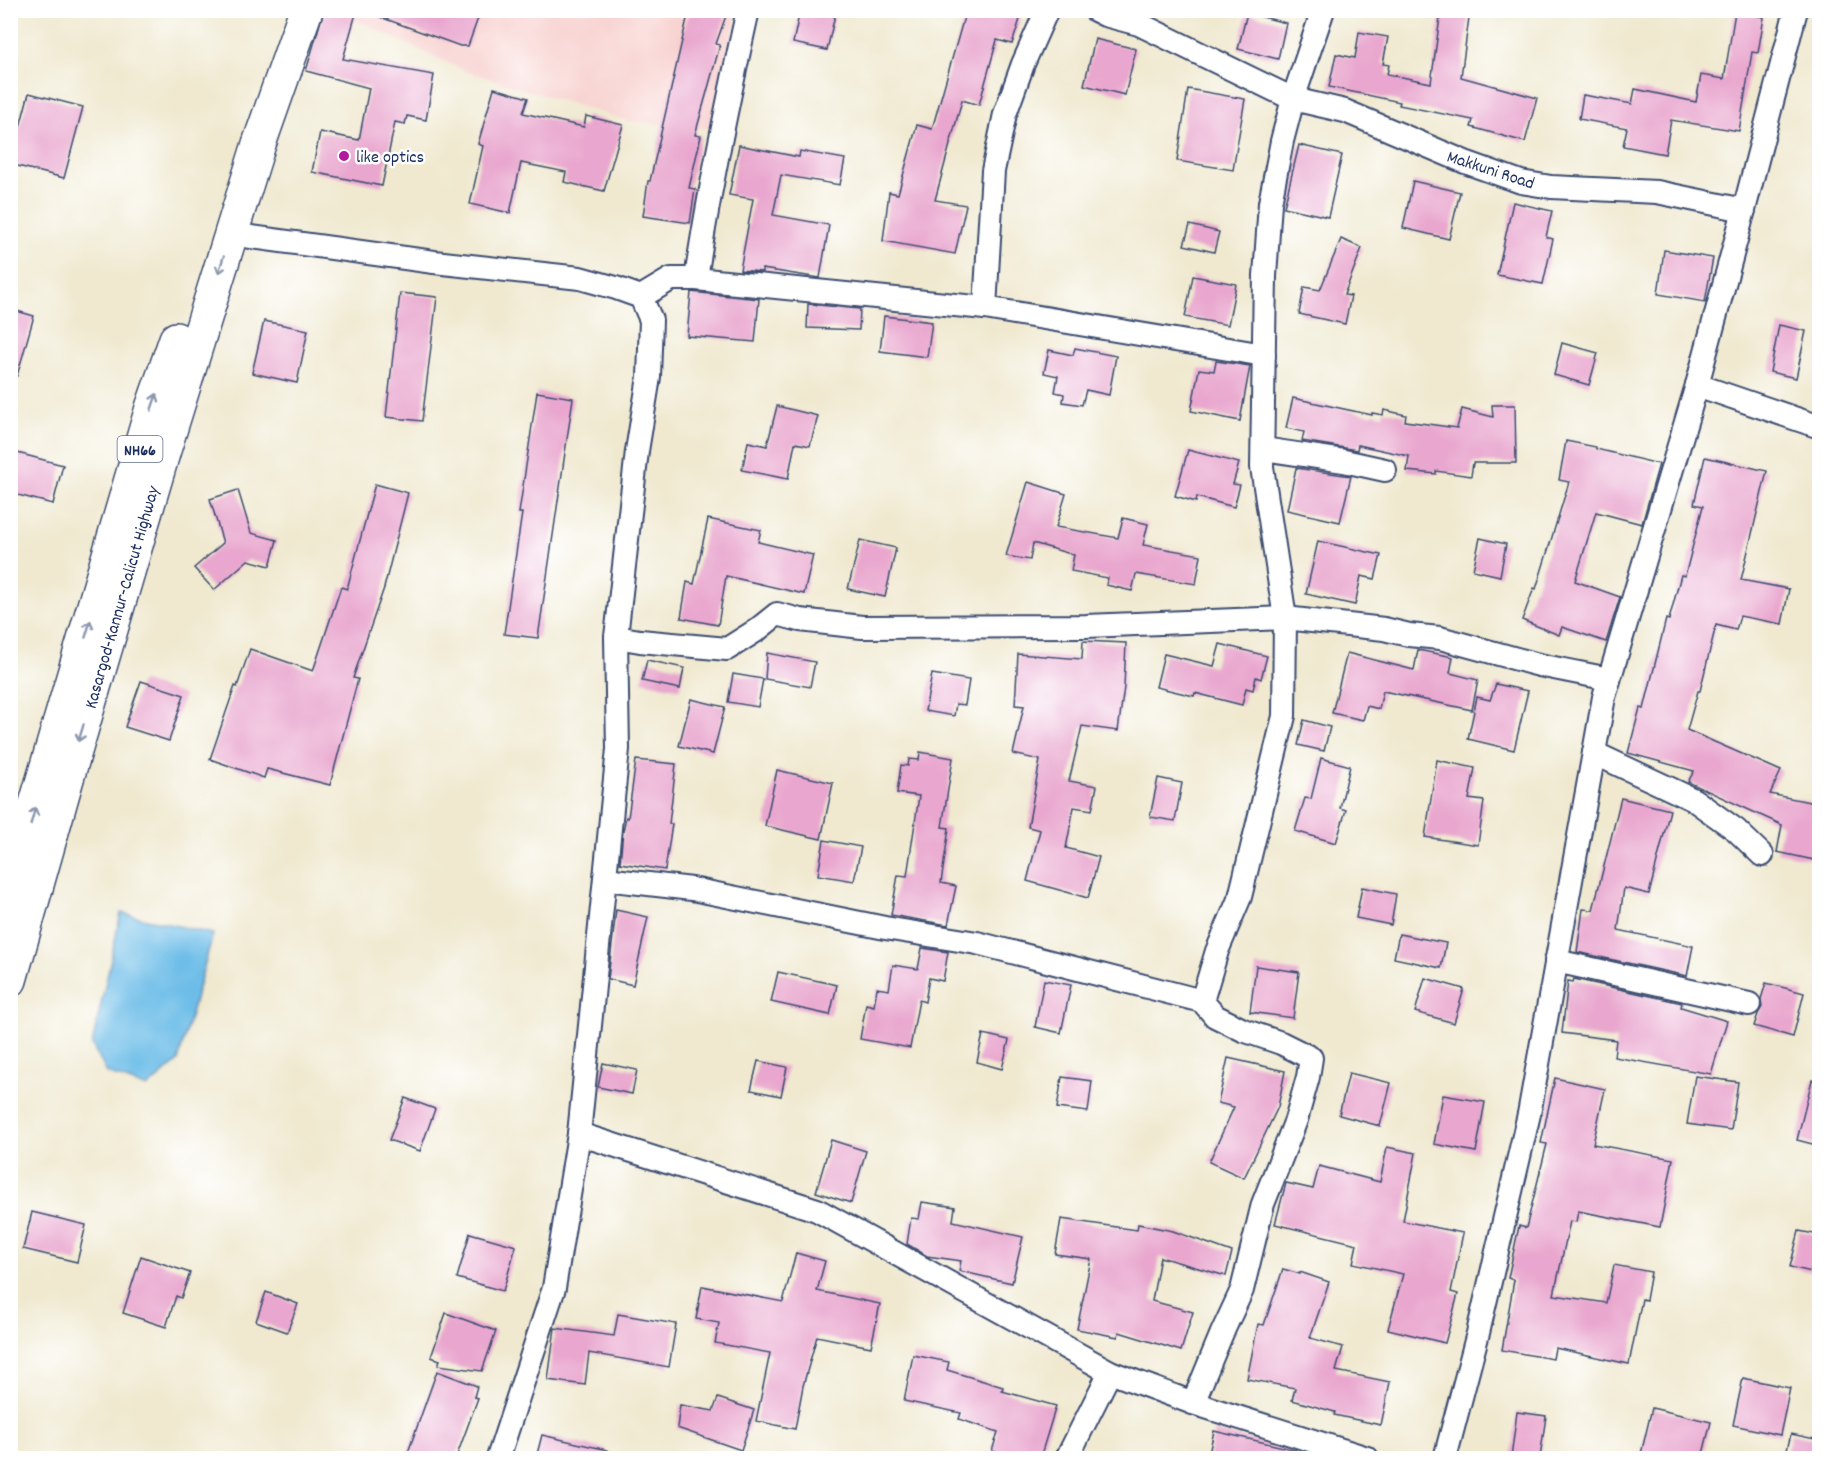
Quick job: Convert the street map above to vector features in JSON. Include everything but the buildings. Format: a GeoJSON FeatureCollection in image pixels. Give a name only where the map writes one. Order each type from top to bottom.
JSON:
{"type":"FeatureCollection","features":[{"type":"Feature","properties":{"kind":"highway","name":"Kasargod-Kannur-Calicut Highway"},"geometry":{"type":"LineString","coordinates":[[10,892],[152,408],[199,260],[243,137],[284,10]]}},
{"type":"Feature","properties":{"kind":"highway","name":"Kasargod-Kannur-Calicut Highway"},"geometry":{"type":"LineString","coordinates":[[10,980],[164,450],[259,144],[306,10]]}},
{"type":"Feature","properties":{"kind":"street"},"geometry":{"type":"LineString","coordinates":[[696,279],[728,98],[748,10]]}},
{"type":"Feature","properties":{"kind":"street"},"geometry":{"type":"LineString","coordinates":[[985,308],[993,171],[1005,114],[1023,64],[1047,10]]}},
{"type":"Feature","properties":{"kind":"street","name":"Makkuni Road"},"geometry":{"type":"LineString","coordinates":[[1095,10],[1106,15],[1140,17],[1293,99],[1345,111],[1465,162],[1521,182],[1551,187],[1657,192],[1744,210]]}},
{"type":"Feature","properties":{"kind":"street"},"geometry":{"type":"LineString","coordinates":[[1202,1001],[1217,951],[1240,897],[1284,716],[1285,618],[1262,467],[1264,276],[1270,203],[1282,141],[1293,99],[1323,10]]}},
{"type":"Feature","properties":{"kind":"street"},"geometry":{"type":"LineString","coordinates":[[1445,1458],[1478,1333],[1529,1114],[1604,697],[1697,385],[1796,10]]}},
{"type":"Feature","properties":{"kind":"street"},"geometry":{"type":"LineString","coordinates":[[230,234],[434,262],[580,278],[641,297],[651,320],[649,377],[637,451],[616,638],[618,749],[579,1134],[554,1288],[498,1458]]}},
{"type":"Feature","properties":{"kind":"street"},"geometry":{"type":"LineString","coordinates":[[641,297],[672,279],[696,279],[985,308],[1264,355]]}},
{"type":"Feature","properties":{"kind":"street"},"geometry":{"type":"LineString","coordinates":[[1697,385],[1820,427]]}},
{"type":"Feature","properties":{"kind":"street"},"geometry":{"type":"LineString","coordinates":[[1263,449],[1344,461],[1385,470]]}},
{"type":"Feature","properties":{"kind":"street"},"geometry":{"type":"LineString","coordinates":[[616,638],[727,649],[777,614],[800,620],[862,627],[1086,626],[1285,618],[1440,638],[1539,665],[1609,680]]}},
{"type":"Feature","properties":{"kind":"street"},"geometry":{"type":"LineString","coordinates":[[1594,753],[1694,800],[1736,830],[1762,855]]}},
{"type":"Feature","properties":{"kind":"street"},"geometry":{"type":"LineString","coordinates":[[606,879],[692,889],[885,928],[977,943],[1202,1001],[1215,1016],[1311,1058],[1296,1120],[1263,1204],[1242,1290],[1193,1403]]}},
{"type":"Feature","properties":{"kind":"street"},"geometry":{"type":"LineString","coordinates":[[1556,961],[1749,1004]]}},
{"type":"Feature","properties":{"kind":"street"},"geometry":{"type":"LineString","coordinates":[[579,1134],[817,1210],[1110,1372],[1193,1403],[1367,1458]]}},
{"type":"Feature","properties":{"kind":"street"},"geometry":{"type":"LineString","coordinates":[[1067,1458],[1110,1372]]}},
{"type":"Feature","properties":{"kind":"shaded area"},"geometry":{"type":"Polygon","coordinates":[[[337,11],[738,11],[713,129],[628,121],[465,71],[337,11]]]}},
{"type":"Feature","properties":{"kind":"water"},"geometry":{"type":"Polygon","coordinates":[[[121,913],[213,934],[178,1061],[147,1088],[107,1073],[92,1045],[121,913]]]}},
{"type":"Feature","properties":{"kind":"place","name":"like optics"},"geometry":{"type":"Point","coordinates":[344,156]}}]}
